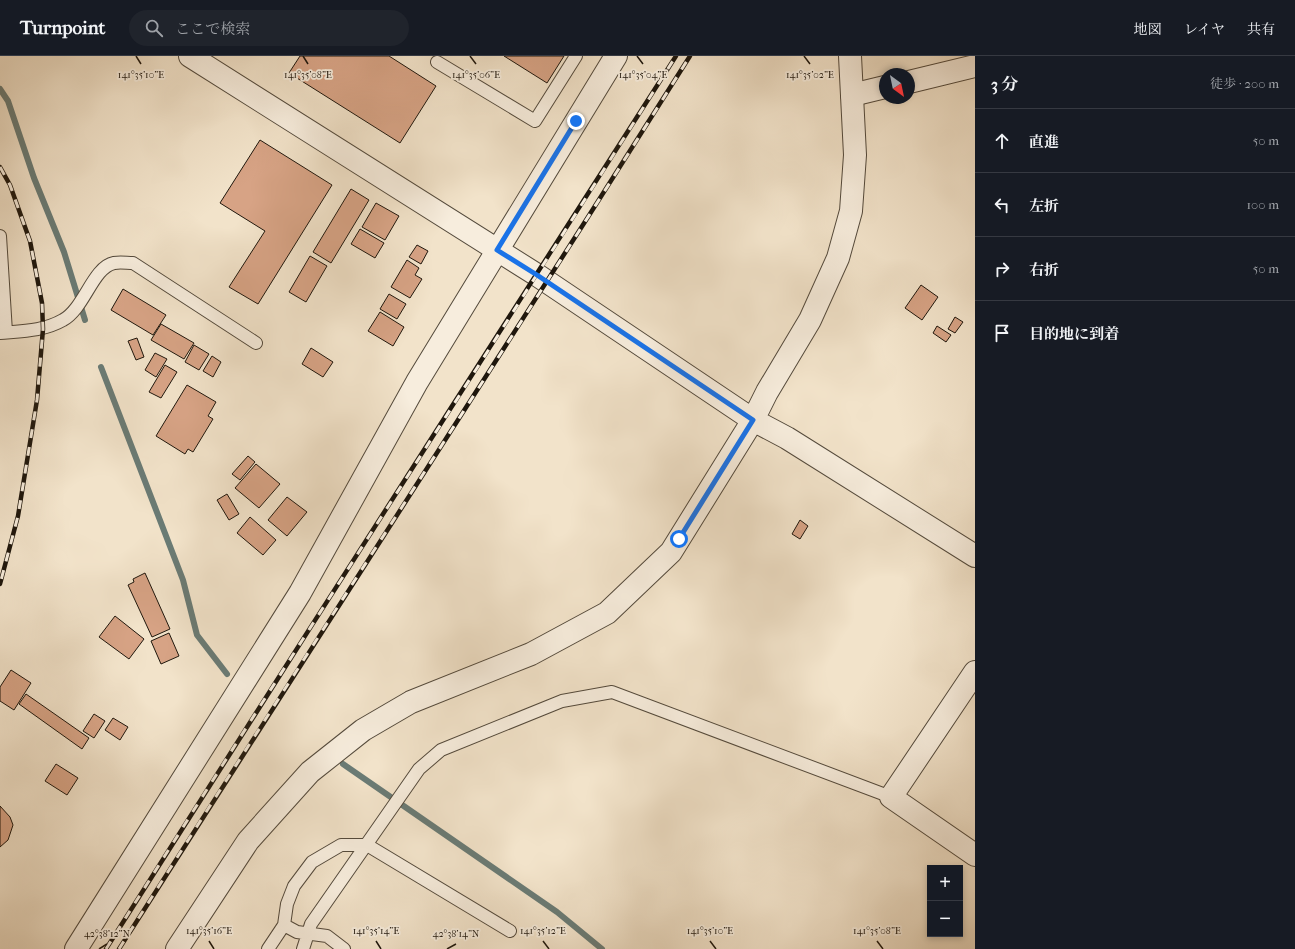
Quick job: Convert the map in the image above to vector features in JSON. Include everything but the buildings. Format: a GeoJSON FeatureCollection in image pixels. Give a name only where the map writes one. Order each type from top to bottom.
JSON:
{"type":"FeatureCollection","features":[{"type":"Feature","properties":{"kind":"street"},"geometry":{"type":"LineString","coordinates":[[190,56],[537,275],[753,420],[787,438],[975,556]]}},
{"type":"Feature","properties":{"kind":"street"},"geometry":{"type":"LineString","coordinates":[[76,949],[300,593],[416,382],[616,56]]}},
{"type":"Feature","properties":{"kind":"street"},"geometry":{"type":"LineString","coordinates":[[177,949],[248,841],[310,772],[363,730],[411,702],[531,654],[607,613],[671,552],[753,420],[767,392],[810,320],[838,258],[852,211],[855,154],[850,56]]}},
{"type":"Feature","properties":{"kind":"street"},"geometry":{"type":"LineString","coordinates":[[915,81],[975,66]]}},
{"type":"Feature","properties":{"kind":"street"},"geometry":{"type":"LineString","coordinates":[[852,95],[879,88]]}},
{"type":"Feature","properties":{"kind":"street"},"geometry":{"type":"LineString","coordinates":[[975,672],[891,797],[975,855]]}},
{"type":"Feature","properties":{"kind":"lane"},"geometry":{"type":"LineString","coordinates":[[437,62],[535,121],[576,56]]}},
{"type":"Feature","properties":{"kind":"lane"},"geometry":{"type":"LineString","coordinates":[[0,236],[3,333],[43,329],[65,320],[78,308],[99,273],[113,263],[133,263],[256,344]]}},
{"type":"Feature","properties":{"kind":"lane"},"geometry":{"type":"LineString","coordinates":[[303,949],[311,924],[419,769],[441,750],[562,701],[612,692],[891,797]]}},
{"type":"Feature","properties":{"kind":"lane"},"geometry":{"type":"LineString","coordinates":[[268,949],[284,925],[287,904],[294,886],[312,862],[341,845],[367,845],[510,930]]}},
{"type":"Feature","properties":{"kind":"lane"},"geometry":{"type":"LineString","coordinates":[[284,925],[297,932],[327,936],[344,949]]}},
{"type":"Feature","properties":{"kind":"waterway"},"geometry":{"type":"LineString","coordinates":[[0,89],[8,101],[34,178],[64,252],[85,320]]}},
{"type":"Feature","properties":{"kind":"waterway"},"geometry":{"type":"LineString","coordinates":[[101,367],[183,580],[197,635],[227,674]]}},
{"type":"Feature","properties":{"kind":"waterway"},"geometry":{"type":"LineString","coordinates":[[343,764],[557,912],[602,949]]}},
{"type":"Feature","properties":{"kind":"railway"},"geometry":{"type":"LineString","coordinates":[[106,949],[676,56]]}},
{"type":"Feature","properties":{"kind":"railway"},"geometry":{"type":"LineString","coordinates":[[119,949],[690,56]]}},
{"type":"Feature","properties":{"kind":"railway"},"geometry":{"type":"LineString","coordinates":[[0,167],[10,185],[30,241],[42,303],[43,329],[37,400],[18,516],[0,584]]}},
{"type":"Feature","properties":{"kind":"route"},"geometry":{"type":"LineString","coordinates":[[576,121],[497,250],[537,275],[753,420],[735,452],[679,539]]}}]}
